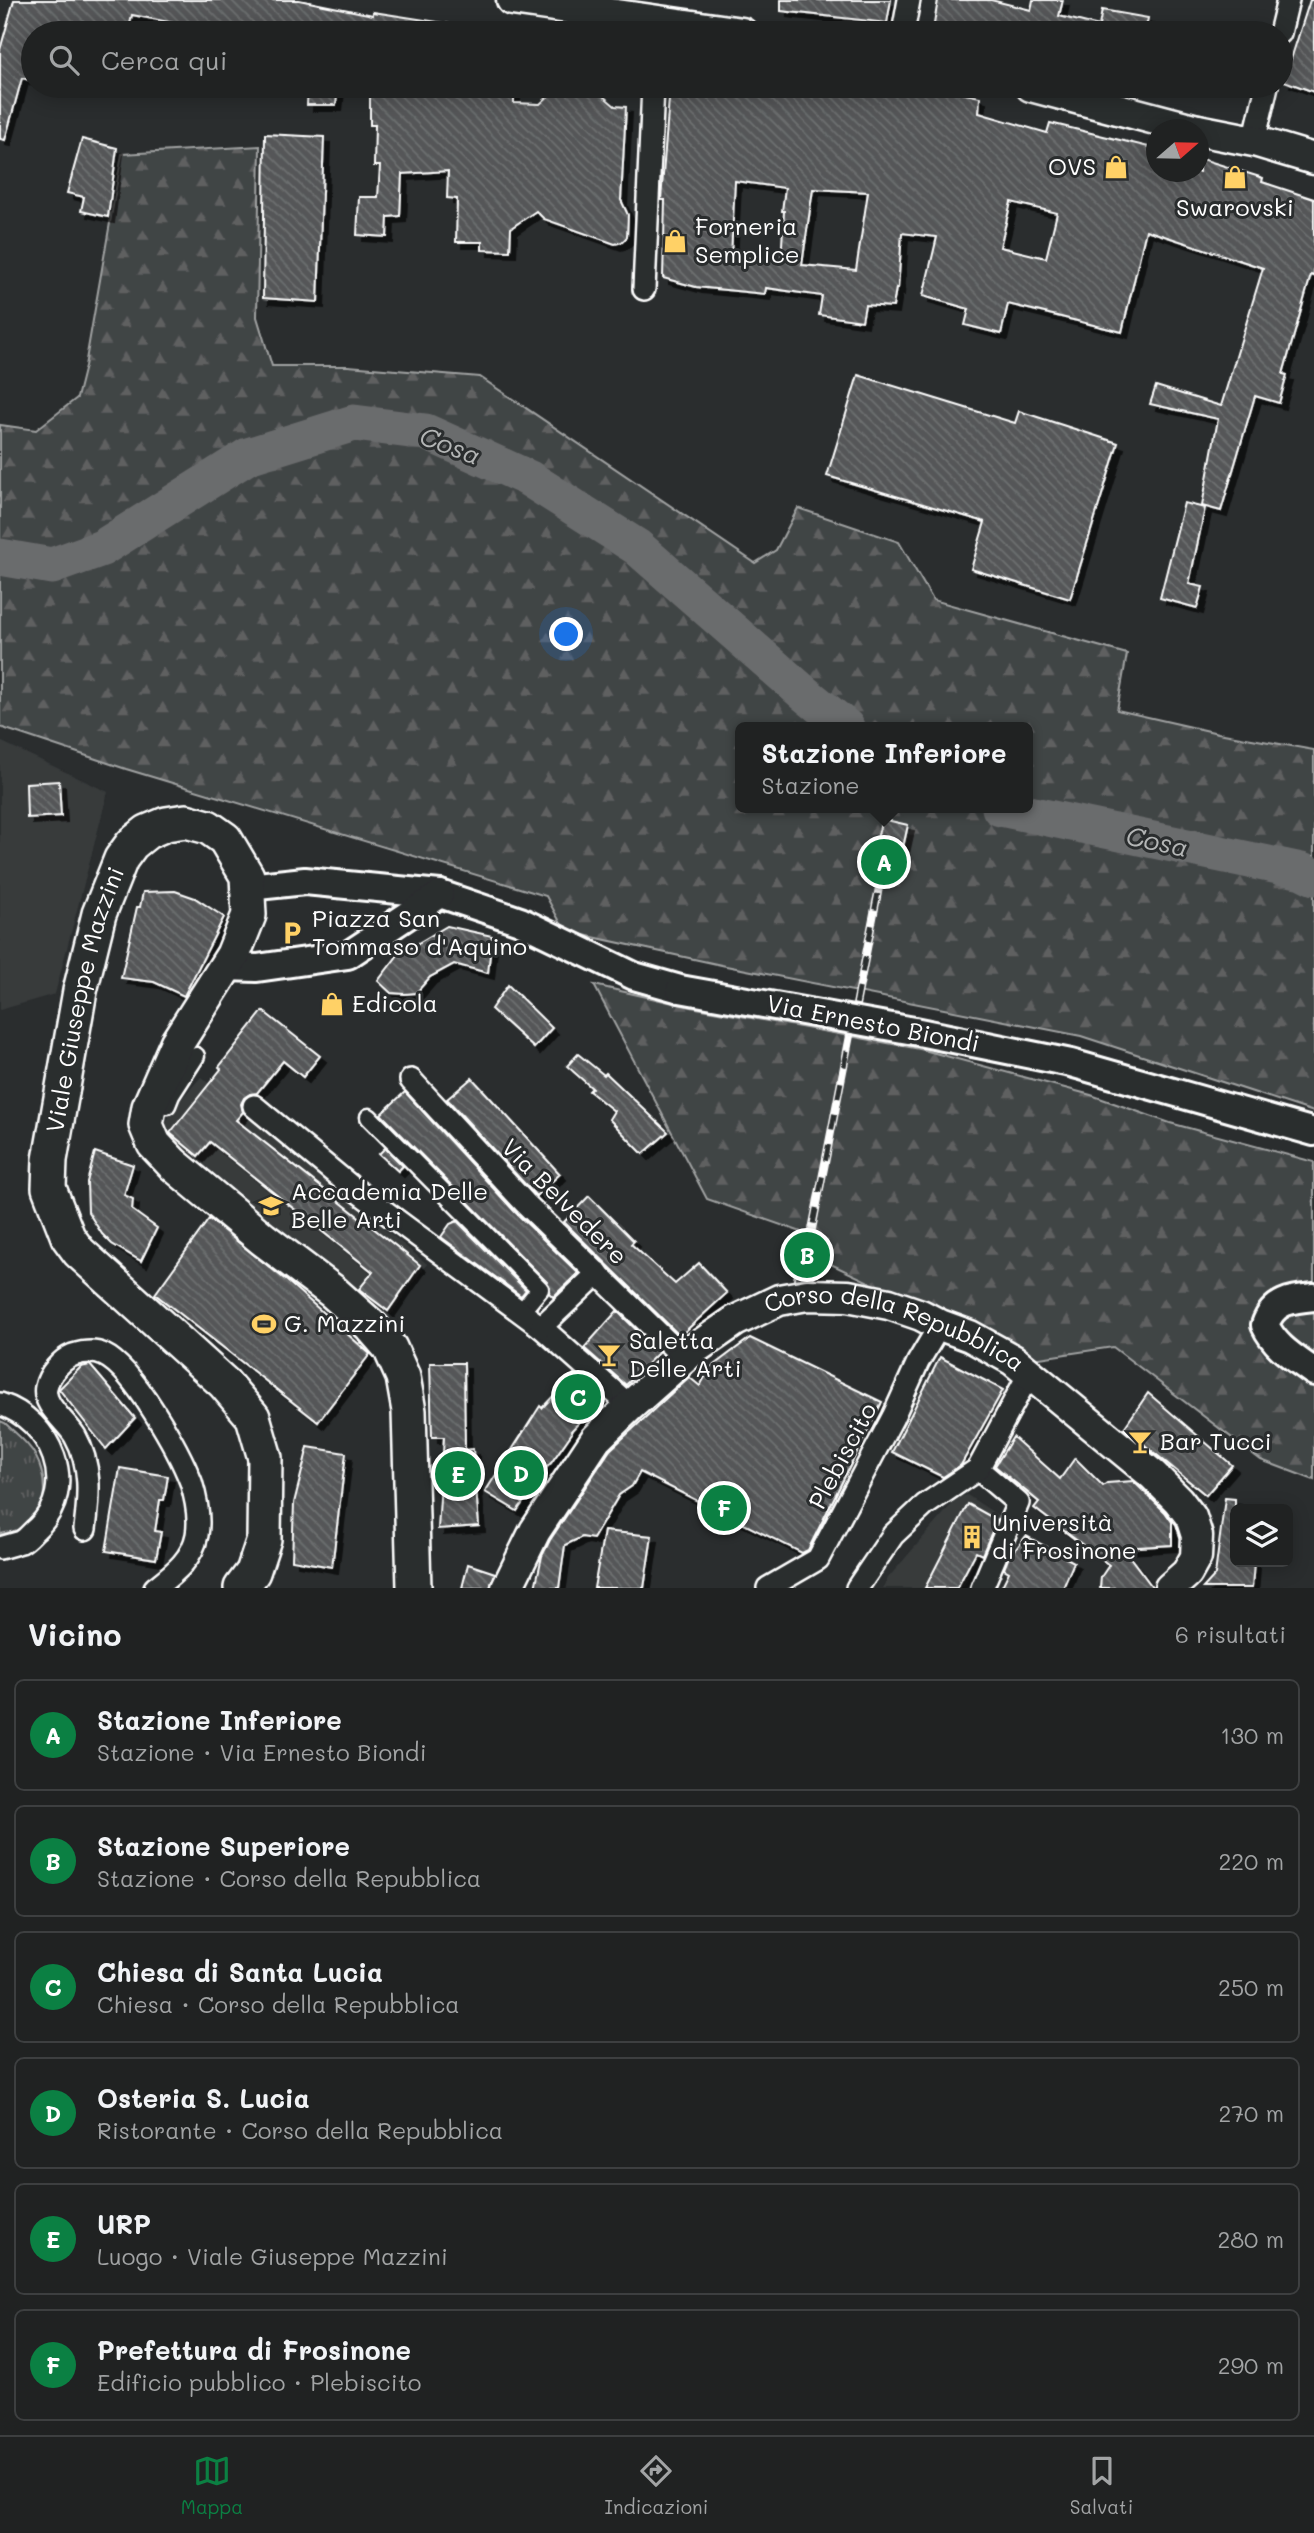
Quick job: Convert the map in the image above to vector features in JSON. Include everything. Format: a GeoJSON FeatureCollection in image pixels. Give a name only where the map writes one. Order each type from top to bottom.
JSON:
{"type":"FeatureCollection","features":[{"type":"Feature","properties":{"kind":"main road"},"geometry":{"type":"LineString","coordinates":[[512,0],[555,3],[632,21]]}},
{"type":"Feature","properties":{"kind":"main road"},"geometry":{"type":"LineString","coordinates":[[1077,98],[1156,119]]}},
{"type":"Feature","properties":{"kind":"main road"},"geometry":{"type":"LineString","coordinates":[[1209,132],[1254,141],[1314,159]]}},
{"type":"Feature","properties":{"kind":"main road","name":"Viale Giuseppe Mazzini"},"geometry":{"type":"LineString","coordinates":[[241,1588],[253,1572],[264,1539],[265,1458],[253,1416],[224,1383],[79,1252],[68,1237],[49,1188],[50,1160],[79,991],[99,914],[121,859],[132,844],[147,832],[166,824],[186,821],[208,827],[225,839],[247,876],[249,915],[233,955],[177,1043],[149,1107],[146,1125],[154,1144],[163,1154],[263,1239],[332,1292],[370,1325],[390,1348],[403,1377],[409,1411],[414,1588]]}},
{"type":"Feature","properties":{"kind":"main road","name":"Corso della Repubblica"},"geometry":{"type":"LineString","coordinates":[[507,1588],[535,1531],[596,1439],[684,1358],[735,1321],[779,1300],[807,1294],[848,1296],[889,1304],[970,1336],[1013,1360],[1153,1475],[1191,1517],[1197,1536],[1196,1557],[1187,1573],[1170,1588]]}},
{"type":"Feature","properties":{"kind":"street"},"geometry":{"type":"LineString","coordinates":[[905,21],[909,0]]}},
{"type":"Feature","properties":{"kind":"street"},"geometry":{"type":"LineString","coordinates":[[1283,21],[1288,0]]}},
{"type":"Feature","properties":{"kind":"street"},"geometry":{"type":"LineString","coordinates":[[644,289],[652,98]]}},
{"type":"Feature","properties":{"kind":"street"},"geometry":{"type":"LineString","coordinates":[[1254,141],[1264,98]]}},
{"type":"Feature","properties":{"kind":"street","name":"Via Ernesto Biondi"},"geometry":{"type":"LineString","coordinates":[[248,887],[305,881],[440,894],[520,921],[635,976],[680,989],[914,1031],[1072,1063],[1314,1132]]}},
{"type":"Feature","properties":{"kind":"street"},"geometry":{"type":"LineString","coordinates":[[225,967],[257,968],[348,955],[440,894]]}},
{"type":"Feature","properties":{"kind":"street","name":"Viale Giuseppe Mazzini"},"geometry":{"type":"LineString","coordinates":[[196,1056],[171,1095],[159,1128],[181,1154],[203,1173],[212,1196]]}},
{"type":"Feature","properties":{"kind":"street","name":"Via Belvedere"},"geometry":{"type":"LineString","coordinates":[[411,1080],[525,1203],[684,1358]]}},
{"type":"Feature","properties":{"kind":"street"},"geometry":{"type":"LineString","coordinates":[[254,1106],[353,1188],[541,1327],[630,1406]]}},
{"type":"Feature","properties":{"kind":"street"},"geometry":{"type":"LineString","coordinates":[[369,1117],[540,1289],[521,1312]]}},
{"type":"Feature","properties":{"kind":"street"},"geometry":{"type":"LineString","coordinates":[[541,1327],[598,1273]]}},
{"type":"Feature","properties":{"kind":"street"},"geometry":{"type":"LineString","coordinates":[[1314,1297],[1282,1303],[1269,1313],[1265,1325],[1271,1337],[1286,1352],[1314,1371]]}},
{"type":"Feature","properties":{"kind":"street","name":"Plebiscito"},"geometry":{"type":"LineString","coordinates":[[768,1588],[818,1559],[940,1325]]}},
{"type":"Feature","properties":{"kind":"street"},"geometry":{"type":"LineString","coordinates":[[85,1530],[89,1499],[87,1463],[75,1436],[46,1399],[46,1387],[53,1371],[67,1358],[85,1351],[104,1355],[140,1390],[182,1462],[191,1484],[198,1509],[197,1536],[184,1565],[155,1588]]}},
{"type":"Feature","properties":{"kind":"street"},"geometry":{"type":"LineString","coordinates":[[857,1588],[893,1535],[925,1505],[978,1469],[1030,1374]]}},
{"type":"Feature","properties":{"kind":"street"},"geometry":{"type":"LineString","coordinates":[[0,1404],[16,1409],[37,1426],[55,1455],[59,1488],[48,1517],[23,1541],[0,1548]]}},
{"type":"Feature","properties":{"kind":"street"},"geometry":{"type":"LineString","coordinates":[[978,1469],[1018,1503],[982,1588]]}},
{"type":"Feature","properties":{"kind":"shaded area"},"geometry":{"type":"Polygon","coordinates":[[[0,741],[108,792],[55,994],[0,1010],[0,741]]]}},
{"type":"Feature","properties":{"kind":"shaded area"},"geometry":{"type":"Polygon","coordinates":[[[201,1077],[427,1264],[388,1319],[165,1132],[166,1122],[176,1105],[201,1077]]]}},
{"type":"Feature","properties":{"kind":"shaded area"},"geometry":{"type":"Polygon","coordinates":[[[967,1495],[1002,1518],[987,1562],[978,1557],[962,1588],[883,1588],[888,1578],[957,1498],[967,1495]]]}},
{"type":"Feature","properties":{"kind":"green space"},"geometry":{"type":"Polygon","coordinates":[[[260,146],[257,317],[272,366],[348,366],[480,377],[755,563],[776,550],[798,508],[899,542],[933,600],[1127,654],[1117,710],[1218,733],[1314,750],[1314,1112],[1081,1036],[726,966],[565,931],[546,896],[126,769],[0,727],[0,425],[36,430],[77,398],[122,154],[260,146]]]}},
{"type":"Feature","properties":{"kind":"green space"},"geometry":{"type":"Polygon","coordinates":[[[594,985],[691,1007],[920,1049],[1091,1095],[1170,1123],[1314,1162],[1314,1480],[1261,1460],[1113,1347],[1033,1359],[822,1260],[827,1241],[707,1199],[594,985]]]}},
{"type":"Feature","properties":{"kind":"green space"},"geometry":{"type":"Polygon","coordinates":[[[0,1421],[26,1442],[32,1451],[42,1472],[44,1490],[41,1508],[31,1523],[0,1534],[0,1421]]]}},
{"type":"Feature","properties":{"kind":"building"},"geometry":{"type":"Polygon","coordinates":[[[14,0],[299,0],[373,15],[373,12],[432,21],[163,21],[132,15],[131,21],[21,21],[21,82],[5,140],[0,139],[0,50],[14,0]]]}},
{"type":"Feature","properties":{"kind":"building"},"geometry":{"type":"Polygon","coordinates":[[[781,0],[891,0],[887,21],[781,11],[781,0]]]}},
{"type":"Feature","properties":{"kind":"building"},"geometry":{"type":"Polygon","coordinates":[[[938,0],[991,0],[1031,10],[1033,0],[1063,0],[1059,16],[1079,21],[934,21],[938,0]]]}},
{"type":"Feature","properties":{"kind":"building"},"geometry":{"type":"Polygon","coordinates":[[[1310,0],[1314,0],[1314,92],[1293,84],[1293,53],[1310,0]]]}},
{"type":"Feature","properties":{"kind":"building"},"geometry":{"type":"Polygon","coordinates":[[[1102,10],[1148,18],[1147,21],[1100,21],[1102,10]]]}},
{"type":"Feature","properties":{"kind":"building"},"geometry":{"type":"Polygon","coordinates":[[[307,98],[337,98],[336,105],[307,105],[307,98]]]}},
{"type":"Feature","properties":{"kind":"building"},"geometry":{"type":"Polygon","coordinates":[[[370,98],[514,98],[514,103],[540,104],[546,98],[606,98],[615,106],[626,107],[621,200],[628,215],[627,237],[615,244],[544,219],[536,211],[511,228],[510,251],[482,250],[482,242],[456,242],[457,199],[447,198],[448,171],[402,174],[400,216],[388,217],[387,237],[357,235],[359,197],[378,197],[380,166],[374,166],[375,125],[370,125],[370,98]]]}},
{"type":"Feature","properties":{"kind":"building"},"geometry":{"type":"Polygon","coordinates":[[[669,98],[980,98],[979,113],[1047,133],[1050,123],[1146,146],[1146,182],[1209,182],[1209,161],[1263,178],[1262,182],[1314,199],[1314,276],[1311,275],[1283,374],[1287,375],[1279,403],[1255,396],[1221,511],[1202,506],[1218,419],[1150,404],[1156,386],[1221,406],[1263,268],[1146,230],[1122,332],[1008,304],[1001,334],[965,325],[969,309],[923,296],[937,237],[902,233],[898,289],[896,288],[893,307],[865,305],[862,321],[819,315],[822,296],[766,288],[765,294],[696,287],[663,278],[665,200],[661,200],[669,98]],[[735,181],[731,256],[781,262],[785,188],[735,181]],[[813,189],[802,265],[856,270],[868,192],[813,189]],[[1011,202],[1000,247],[1046,258],[1057,213],[1011,202]]]}},
{"type":"Feature","properties":{"kind":"building"},"geometry":{"type":"Polygon","coordinates":[[[265,134],[324,137],[318,302],[263,298],[265,134]]]}},
{"type":"Feature","properties":{"kind":"building"},"geometry":{"type":"Polygon","coordinates":[[[82,139],[117,148],[108,217],[81,211],[84,197],[67,193],[82,139]]]}},
{"type":"Feature","properties":{"kind":"building"},"geometry":{"type":"Polygon","coordinates":[[[858,375],[1015,423],[1019,411],[1118,443],[1070,599],[971,569],[985,522],[827,476],[858,375]]]}},
{"type":"Feature","properties":{"kind":"building"},"geometry":{"type":"Polygon","coordinates":[[[1184,503],[1205,508],[1189,584],[1203,587],[1197,608],[1160,598],[1184,503]]]}},
{"type":"Feature","properties":{"kind":"building"},"geometry":{"type":"Polygon","coordinates":[[[59,781],[61,816],[27,818],[26,783],[59,781]]]}},
{"type":"Feature","properties":{"kind":"building"},"geometry":{"type":"Polygon","coordinates":[[[882,819],[908,825],[899,865],[872,859],[882,819]]]}},
{"type":"Feature","properties":{"kind":"building"},"geometry":{"type":"Polygon","coordinates":[[[175,891],[195,898],[224,917],[184,996],[154,982],[121,978],[143,892],[175,891]]]}},
{"type":"Feature","properties":{"kind":"building"},"geometry":{"type":"Polygon","coordinates":[[[447,926],[492,936],[488,973],[454,964],[430,977],[416,993],[405,994],[391,993],[378,981],[398,955],[447,926]]]}},
{"type":"Feature","properties":{"kind":"building"},"geometry":{"type":"Polygon","coordinates":[[[508,985],[552,1028],[534,1048],[491,1009],[508,985]]]}},
{"type":"Feature","properties":{"kind":"building"},"geometry":{"type":"Polygon","coordinates":[[[263,1011],[320,1056],[303,1077],[283,1061],[257,1093],[244,1098],[241,1104],[243,1112],[236,1120],[420,1265],[388,1311],[359,1289],[373,1272],[210,1142],[198,1156],[170,1133],[263,1011]]]}},
{"type":"Feature","properties":{"kind":"building"},"geometry":{"type":"Polygon","coordinates":[[[578,1054],[604,1075],[606,1073],[668,1132],[643,1154],[609,1119],[614,1111],[589,1091],[592,1088],[567,1066],[578,1054]]]}},
{"type":"Feature","properties":{"kind":"building"},"geometry":{"type":"Polygon","coordinates":[[[472,1078],[560,1174],[536,1196],[447,1099],[472,1078]]]}},
{"type":"Feature","properties":{"kind":"building"},"geometry":{"type":"Polygon","coordinates":[[[405,1092],[515,1212],[578,1273],[553,1297],[549,1293],[547,1282],[381,1114],[405,1092]]]}},
{"type":"Feature","properties":{"kind":"building"},"geometry":{"type":"Polygon","coordinates":[[[385,1148],[403,1166],[398,1171],[379,1154],[385,1148]]]}},
{"type":"Feature","properties":{"kind":"building"},"geometry":{"type":"Polygon","coordinates":[[[95,1152],[133,1165],[124,1195],[133,1199],[132,1210],[157,1228],[141,1261],[112,1244],[88,1212],[87,1182],[95,1152]]]}},
{"type":"Feature","properties":{"kind":"building"},"geometry":{"type":"Polygon","coordinates":[[[589,1196],[634,1241],[631,1244],[675,1284],[699,1263],[727,1293],[680,1336],[564,1222],[589,1196]]]}},
{"type":"Feature","properties":{"kind":"building","name":"G. Mazzini"},"geometry":{"type":"Polygon","coordinates":[[[209,1219],[287,1281],[370,1354],[318,1422],[155,1294],[209,1219]]]}},
{"type":"Feature","properties":{"kind":"building"},"geometry":{"type":"Polygon","coordinates":[[[457,1221],[526,1290],[521,1296],[441,1237],[450,1224],[457,1221]]]}},
{"type":"Feature","properties":{"kind":"building"},"geometry":{"type":"Polygon","coordinates":[[[798,1254],[818,1258],[814,1278],[794,1280],[798,1254]]]}},
{"type":"Feature","properties":{"kind":"building"},"geometry":{"type":"Polygon","coordinates":[[[617,1311],[659,1352],[626,1385],[584,1348],[617,1311]]]}},
{"type":"Feature","properties":{"kind":"building"},"geometry":{"type":"Polygon","coordinates":[[[750,1338],[882,1402],[808,1550],[802,1553],[640,1472],[632,1486],[619,1495],[593,1539],[582,1537],[565,1545],[559,1588],[535,1588],[542,1556],[550,1540],[610,1450],[689,1377],[700,1386],[710,1368],[750,1338]]]}},
{"type":"Feature","properties":{"kind":"building"},"geometry":{"type":"Polygon","coordinates":[[[940,1357],[1003,1390],[961,1465],[943,1477],[892,1452],[940,1357]]]}},
{"type":"Feature","properties":{"kind":"building"},"geometry":{"type":"Polygon","coordinates":[[[430,1363],[464,1363],[465,1450],[473,1449],[479,1526],[438,1529],[444,1437],[432,1437],[430,1363]]]}},
{"type":"Feature","properties":{"kind":"building"},"geometry":{"type":"Polygon","coordinates":[[[90,1365],[135,1418],[106,1449],[59,1389],[81,1367],[90,1365]]]}},
{"type":"Feature","properties":{"kind":"building"},"geometry":{"type":"Polygon","coordinates":[[[574,1374],[602,1398],[571,1431],[517,1511],[485,1492],[540,1406],[542,1408],[574,1374]]]}},
{"type":"Feature","properties":{"kind":"building"},"geometry":{"type":"Polygon","coordinates":[[[1148,1393],[1232,1465],[1206,1495],[1124,1428],[1148,1393]]]}},
{"type":"Feature","properties":{"kind":"building"},"geometry":{"type":"Polygon","coordinates":[[[1013,1437],[1060,1479],[1075,1458],[1103,1486],[1107,1483],[1133,1481],[1165,1512],[1172,1522],[1172,1545],[1123,1548],[1153,1588],[1100,1588],[1101,1577],[1109,1565],[1034,1508],[1039,1502],[995,1466],[1013,1437]]]}},
{"type":"Feature","properties":{"kind":"building"},"geometry":{"type":"Polygon","coordinates":[[[308,1447],[346,1453],[332,1567],[292,1560],[294,1503],[308,1447]]]}},
{"type":"Feature","properties":{"kind":"building"},"geometry":{"type":"Polygon","coordinates":[[[120,1468],[168,1476],[164,1500],[160,1500],[155,1531],[161,1532],[156,1559],[106,1551],[120,1468]]]}},
{"type":"Feature","properties":{"kind":"building"},"geometry":{"type":"Polygon","coordinates":[[[1225,1498],[1235,1499],[1235,1504],[1230,1504],[1230,1567],[1254,1567],[1252,1588],[1203,1588],[1215,1575],[1225,1498]]]}},
{"type":"Feature","properties":{"kind":"building","name":"Università di Frosinone"},"geometry":{"type":"Polygon","coordinates":[[[968,1504],[997,1520],[982,1555],[976,1552],[957,1588],[925,1588],[968,1504]]]}},
{"type":"Feature","properties":{"kind":"building"},"geometry":{"type":"Polygon","coordinates":[[[604,1531],[652,1536],[644,1588],[594,1588],[604,1531]]]}},
{"type":"Feature","properties":{"kind":"building"},"geometry":{"type":"Polygon","coordinates":[[[1026,1536],[1074,1562],[1063,1588],[1001,1588],[1009,1572],[1004,1569],[1008,1559],[1026,1536]]]}},
{"type":"Feature","properties":{"kind":"building"},"geometry":{"type":"Polygon","coordinates":[[[468,1564],[495,1573],[490,1588],[462,1588],[468,1564]]]}},
{"type":"Feature","properties":{"kind":"waterway","name":"Cosa"},"geometry":{"type":"LineString","coordinates":[[0,557],[52,566],[102,548],[248,456],[354,423],[426,432],[528,478],[637,547],[840,722]]}},
{"type":"Feature","properties":{"kind":"waterway","name":"Cosa"},"geometry":{"type":"LineString","coordinates":[[1024,813],[1302,871],[1314,877]]}},
{"type":"Feature","properties":{"kind":"railway"},"geometry":{"type":"LineString","coordinates":[[807,1255],[884,862]]}},
{"type":"Feature","properties":{"kind":"place","name":"OVS"},"geometry":{"type":"Point","coordinates":[1116,167]}},
{"type":"Feature","properties":{"kind":"place","name":"Swarovski"},"geometry":{"type":"Point","coordinates":[1235,177]}},
{"type":"Feature","properties":{"kind":"place","name":"Forneria Semplice"},"geometry":{"type":"Point","coordinates":[675,241]}},
{"type":"Feature","properties":{"kind":"place","name":"Stazione Inferiore"},"geometry":{"type":"Point","coordinates":[884,862]}},
{"type":"Feature","properties":{"kind":"place","name":"Piazza San Tommaso d'Aquino"},"geometry":{"type":"Point","coordinates":[292,933]}},
{"type":"Feature","properties":{"kind":"place","name":"Edicola"},"geometry":{"type":"Point","coordinates":[332,1004]}},
{"type":"Feature","properties":{"kind":"place","name":"Accademia Delle Belle Arti"},"geometry":{"type":"Point","coordinates":[271,1206]}},
{"type":"Feature","properties":{"kind":"place","name":"Stazione Superiore"},"geometry":{"type":"Point","coordinates":[807,1255]}},
{"type":"Feature","properties":{"kind":"place","name":"G. Mazzini"},"geometry":{"type":"Point","coordinates":[264,1324]}},
{"type":"Feature","properties":{"kind":"place","name":"Saletta Delle Arti"},"geometry":{"type":"Point","coordinates":[609,1355]}},
{"type":"Feature","properties":{"kind":"place","name":"Chiesa di Santa Lucia"},"geometry":{"type":"Point","coordinates":[578,1397]}},
{"type":"Feature","properties":{"kind":"place","name":"Bar Tucci"},"geometry":{"type":"Point","coordinates":[1140,1442]}},
{"type":"Feature","properties":{"kind":"place","name":"Osteria S. Lucia"},"geometry":{"type":"Point","coordinates":[521,1473]}},
{"type":"Feature","properties":{"kind":"place","name":"URP"},"geometry":{"type":"Point","coordinates":[458,1474]}},
{"type":"Feature","properties":{"kind":"place","name":"Prefettura di Frosinone"},"geometry":{"type":"Point","coordinates":[724,1508]}},
{"type":"Feature","properties":{"kind":"place","name":"Università di Frosinone"},"geometry":{"type":"Point","coordinates":[972,1537]}}]}
